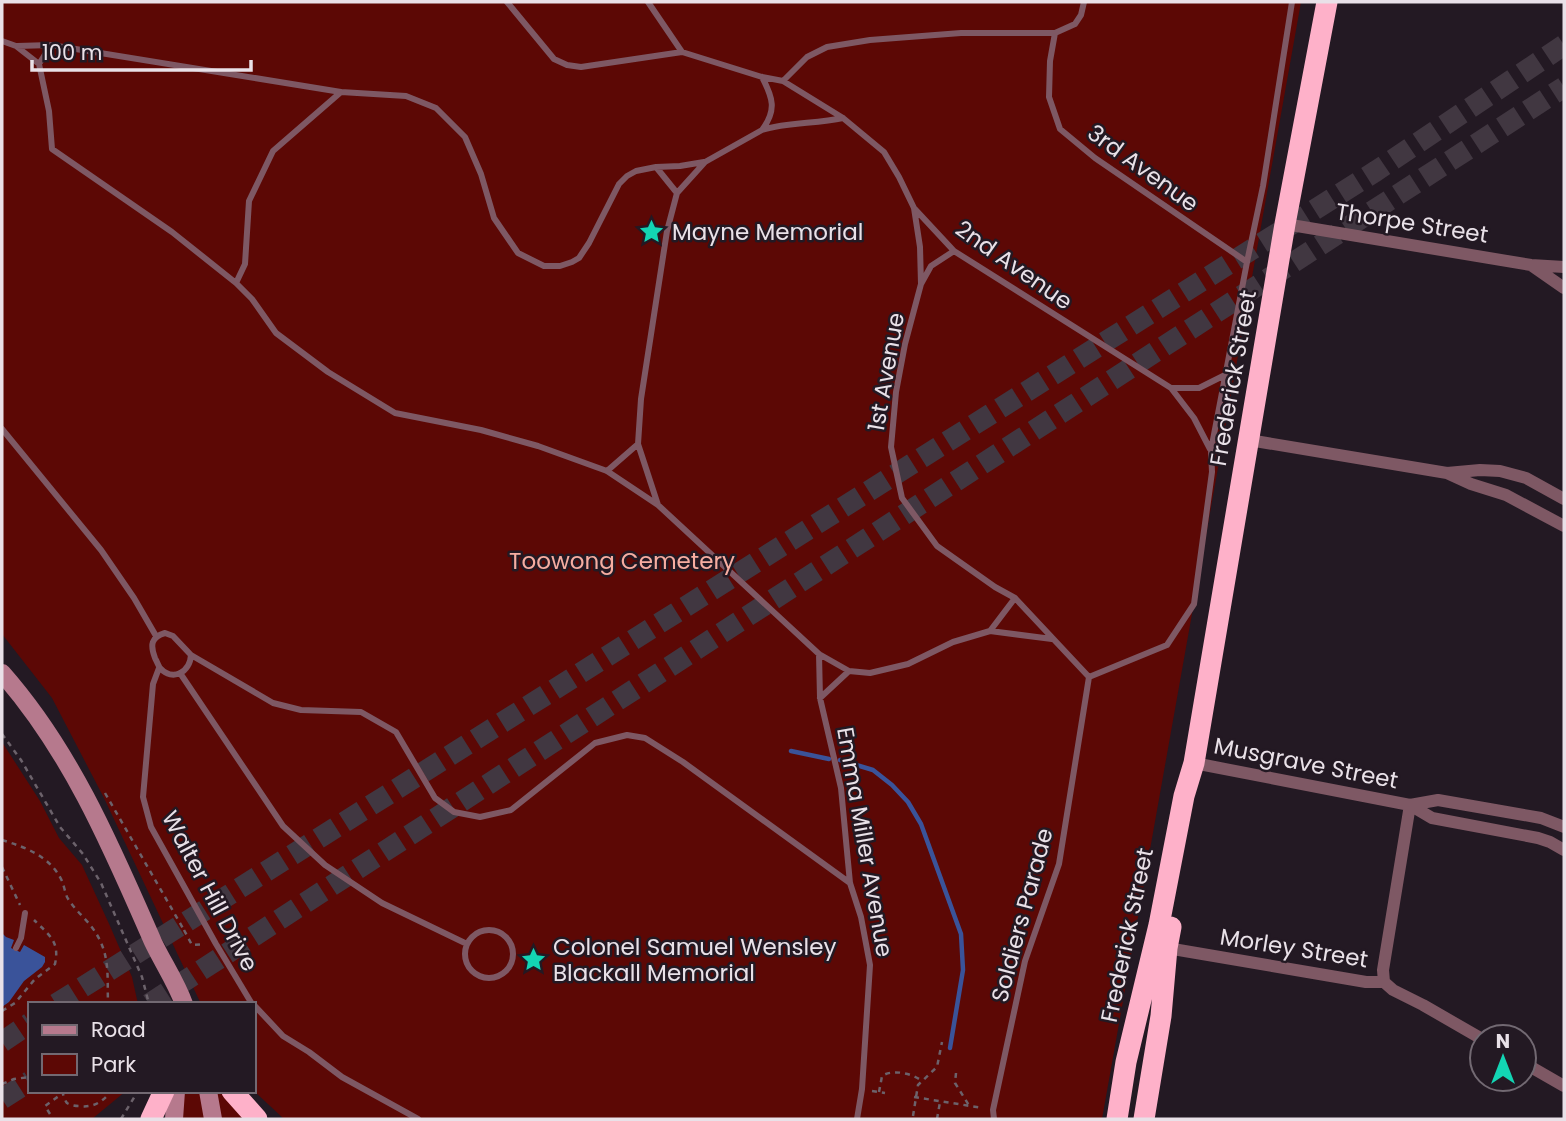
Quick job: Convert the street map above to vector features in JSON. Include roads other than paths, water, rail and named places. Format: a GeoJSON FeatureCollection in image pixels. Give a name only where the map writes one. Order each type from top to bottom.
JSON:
{"type":"FeatureCollection","features":[{"type":"Feature","properties":{"kind":"highway","name":"Frederick Street"},"geometry":{"type":"LineString","coordinates":[[1117,1119],[1126,1062],[1159,926],[1184,796],[1194,763],[1325,4]]}},
{"type":"Feature","properties":{"kind":"highway","name":"Frederick Street"},"geometry":{"type":"LineString","coordinates":[[1144,1119],[1161,1016],[1167,948],[1195,798],[1194,763]]}},
{"type":"Feature","properties":{"kind":"highway"},"geometry":{"type":"LineString","coordinates":[[1131,1119],[1155,979],[1167,948]]}},
{"type":"Feature","properties":{"kind":"highway"},"geometry":{"type":"LineString","coordinates":[[150,1119],[163,1093]]}},
{"type":"Feature","properties":{"kind":"highway"},"geometry":{"type":"LineString","coordinates":[[234,1093],[257,1119]]}},
{"type":"Feature","properties":{"kind":"main road"},"geometry":{"type":"LineString","coordinates":[[2,673],[71,769],[103,828],[162,962],[183,1002]]}},
{"type":"Feature","properties":{"kind":"main road"},"geometry":{"type":"LineString","coordinates":[[162,962],[170,1002]]}},
{"type":"Feature","properties":{"kind":"main road"},"geometry":{"type":"LineString","coordinates":[[174,1119],[176,1093]]}},
{"type":"Feature","properties":{"kind":"main road"},"geometry":{"type":"LineString","coordinates":[[208,1093],[213,1119]]}},
{"type":"Feature","properties":{"kind":"street","name":"Thorpe Street"},"geometry":{"type":"LineString","coordinates":[[1285,224],[1531,265],[1564,267]]}},
{"type":"Feature","properties":{"kind":"street","name":"Thorpe Street"},"geometry":{"type":"LineString","coordinates":[[1531,265],[1564,288]]}},
{"type":"Feature","properties":{"kind":"street"},"geometry":{"type":"LineString","coordinates":[[1249,440],[1447,473],[1487,470],[1513,474],[1564,499]]}},
{"type":"Feature","properties":{"kind":"street"},"geometry":{"type":"LineString","coordinates":[[1447,473],[1511,497],[1564,526]]}},
{"type":"Feature","properties":{"kind":"street","name":"Musgrave Street"},"geometry":{"type":"LineString","coordinates":[[1194,763],[1410,805],[1432,818],[1538,838],[1564,850]]}},
{"type":"Feature","properties":{"kind":"street","name":"Musgrave Street"},"geometry":{"type":"LineString","coordinates":[[1410,805],[1438,800],[1541,818],[1564,827]]}},
{"type":"Feature","properties":{"kind":"street"},"geometry":{"type":"LineString","coordinates":[[1384,982],[1383,970],[1410,805]]}},
{"type":"Feature","properties":{"kind":"street","name":"Morley Street"},"geometry":{"type":"LineString","coordinates":[[1167,948],[1366,982],[1384,982],[1393,990],[1468,1031]]}},
{"type":"Feature","properties":{"kind":"street"},"geometry":{"type":"LineString","coordinates":[[1538,1071],[1564,1086]]}},
{"type":"Feature","properties":{"kind":"lane"},"geometry":{"type":"LineString","coordinates":[[507,2],[554,59],[581,67],[682,52],[648,2]]}},
{"type":"Feature","properties":{"kind":"lane"},"geometry":{"type":"LineString","coordinates":[[783,81],[807,57],[827,47],[870,40],[961,33],[1055,33],[1075,24],[1081,15],[1084,2]]}},
{"type":"Feature","properties":{"kind":"lane"},"geometry":{"type":"LineString","coordinates":[[1089,677],[1167,645],[1194,604],[1212,472],[1211,450],[1263,186],[1292,2]]}},
{"type":"Feature","properties":{"kind":"lane","name":"3rd Avenue"},"geometry":{"type":"LineString","coordinates":[[1055,33],[1049,61],[1049,97],[1060,129],[1095,158],[1247,262]]}},
{"type":"Feature","properties":{"kind":"lane"},"geometry":{"type":"LineString","coordinates":[[2,41],[16,46],[38,64],[49,111],[51,149],[172,232],[236,283],[252,299],[276,333],[328,372],[395,413],[481,430],[538,446],[607,471],[658,505],[819,654],[849,671],[870,673],[908,664],[953,642],[989,631],[1052,639]]}},
{"type":"Feature","properties":{"kind":"lane"},"geometry":{"type":"LineString","coordinates":[[16,46],[51,45],[341,92],[406,96],[436,108],[465,137],[481,174],[494,218],[517,253],[544,266],[560,266],[579,258],[619,184],[627,176],[636,171],[656,167],[705,162]]}},
{"type":"Feature","properties":{"kind":"lane"},"geometry":{"type":"LineString","coordinates":[[38,64],[51,45]]}},
{"type":"Feature","properties":{"kind":"lane","name":"2nd Avenue"},"geometry":{"type":"LineString","coordinates":[[682,52],[783,81],[843,118],[884,152],[914,208],[954,251],[1171,388]]}},
{"type":"Feature","properties":{"kind":"lane"},"geometry":{"type":"LineString","coordinates":[[762,77],[772,105],[771,118],[762,130]]}},
{"type":"Feature","properties":{"kind":"lane"},"geometry":{"type":"LineString","coordinates":[[236,283],[245,264],[249,201],[273,151],[341,92]]}},
{"type":"Feature","properties":{"kind":"lane"},"geometry":{"type":"LineString","coordinates":[[658,505],[638,444],[641,399],[665,243],[677,193],[705,162],[762,130],[778,125],[843,118]]}},
{"type":"Feature","properties":{"kind":"lane"},"geometry":{"type":"LineString","coordinates":[[656,167],[677,193]]}},
{"type":"Feature","properties":{"kind":"lane"},"geometry":{"type":"LineString","coordinates":[[914,208],[920,247],[921,284]]}},
{"type":"Feature","properties":{"kind":"lane"},"geometry":{"type":"LineString","coordinates":[[921,284],[932,266],[954,251]]}},
{"type":"Feature","properties":{"kind":"lane","name":"1st Avenue"},"geometry":{"type":"LineString","coordinates":[[921,284],[905,344],[894,406],[891,447],[902,498],[937,546],[1015,598],[1089,677]]}},
{"type":"Feature","properties":{"kind":"lane"},"geometry":{"type":"LineString","coordinates":[[1171,388],[1199,388],[1224,375]]}},
{"type":"Feature","properties":{"kind":"lane"},"geometry":{"type":"LineString","coordinates":[[1171,388],[1194,418],[1211,450]]}},
{"type":"Feature","properties":{"kind":"lane"},"geometry":{"type":"LineString","coordinates":[[2,429],[101,550],[156,636]]}},
{"type":"Feature","properties":{"kind":"lane"},"geometry":{"type":"LineString","coordinates":[[607,471],[638,444]]}},
{"type":"Feature","properties":{"kind":"lane"},"geometry":{"type":"LineString","coordinates":[[989,631],[1015,598]]}},
{"type":"Feature","properties":{"kind":"lane"},"geometry":{"type":"LineString","coordinates":[[191,655],[186,671],[170,674],[159,668],[151,649],[152,641],[156,636],[165,633],[173,636],[191,655],[273,703],[301,710],[361,712],[396,732],[435,799],[454,812],[480,817],[511,810],[595,743],[627,735],[645,738],[683,762],[850,883]]}},
{"type":"Feature","properties":{"kind":"lane","name":"Emma Miller Avenue"},"geometry":{"type":"LineString","coordinates":[[819,654],[820,698],[841,788],[850,883],[861,916],[870,965],[862,1089],[857,1119]]}},
{"type":"Feature","properties":{"kind":"lane","name":"Walter Hill Drive"},"geometry":{"type":"LineString","coordinates":[[159,668],[153,684],[143,797],[151,827],[252,1002]]}},
{"type":"Feature","properties":{"kind":"lane"},"geometry":{"type":"LineString","coordinates":[[820,698],[849,671]]}},
{"type":"Feature","properties":{"kind":"lane"},"geometry":{"type":"LineString","coordinates":[[180,673],[283,826],[325,865],[382,904],[467,944]]}},
{"type":"Feature","properties":{"kind":"lane","name":"Soldiers Parade"},"geometry":{"type":"LineString","coordinates":[[994,1119],[993,1110],[1025,961],[1059,864],[1089,677]]}},
{"type":"Feature","properties":{"kind":"lane"},"geometry":{"type":"LineString","coordinates":[[16,948],[21,938],[25,913]]}},
{"type":"Feature","properties":{"kind":"lane"},"geometry":{"type":"LineString","coordinates":[[494,930],[501,933],[512,945],[513,954],[509,968],[503,974],[488,978],[480,976],[468,967],[465,960],[467,944],[478,932],[494,930]]}},
{"type":"Feature","properties":{"kind":"lane","name":"Walter Hill Drive"},"geometry":{"type":"LineString","coordinates":[[256,1007],[283,1036],[342,1077],[418,1119]]}},
{"type":"Feature","properties":{"kind":"water"},"geometry":{"type":"Polygon","coordinates":[[[2,933],[14,940],[11,948],[20,952],[24,945],[45,957],[45,962],[2,1007],[2,933]]]}},
{"type":"Feature","properties":{"kind":"waterway"},"geometry":{"type":"LineString","coordinates":[[791,751],[829,759]]}},
{"type":"Feature","properties":{"kind":"waterway"},"geometry":{"type":"LineString","coordinates":[[840,760],[873,770],[892,785],[908,802],[921,824],[961,934],[963,970],[950,1048]]}},
{"type":"Feature","properties":{"kind":"tunnel"},"geometry":{"type":"LineString","coordinates":[[59,1002],[1376,171],[1564,45]]}},
{"type":"Feature","properties":{"kind":"tunnel"},"geometry":{"type":"LineString","coordinates":[[152,1002],[1564,87]]}},
{"type":"Feature","properties":{"kind":"tunnel"},"geometry":{"type":"LineString","coordinates":[[2,1042],[28,1024]]}},
{"type":"Feature","properties":{"kind":"tunnel"},"geometry":{"type":"LineString","coordinates":[[2,1099],[28,1082]]}},
{"type":"Feature","properties":{"kind":"place","name":"Mayne Memorial"},"geometry":{"type":"Point","coordinates":[652,232]}},
{"type":"Feature","properties":{"kind":"place","name":"Colonel Samuel Wensley Blackall Memorial"},"geometry":{"type":"Point","coordinates":[533,960]}},
{"type":"Feature","properties":{"kind":"park label","name":"Toowong Cemetery"},"geometry":{"type":"Point","coordinates":[622,561]}}]}
